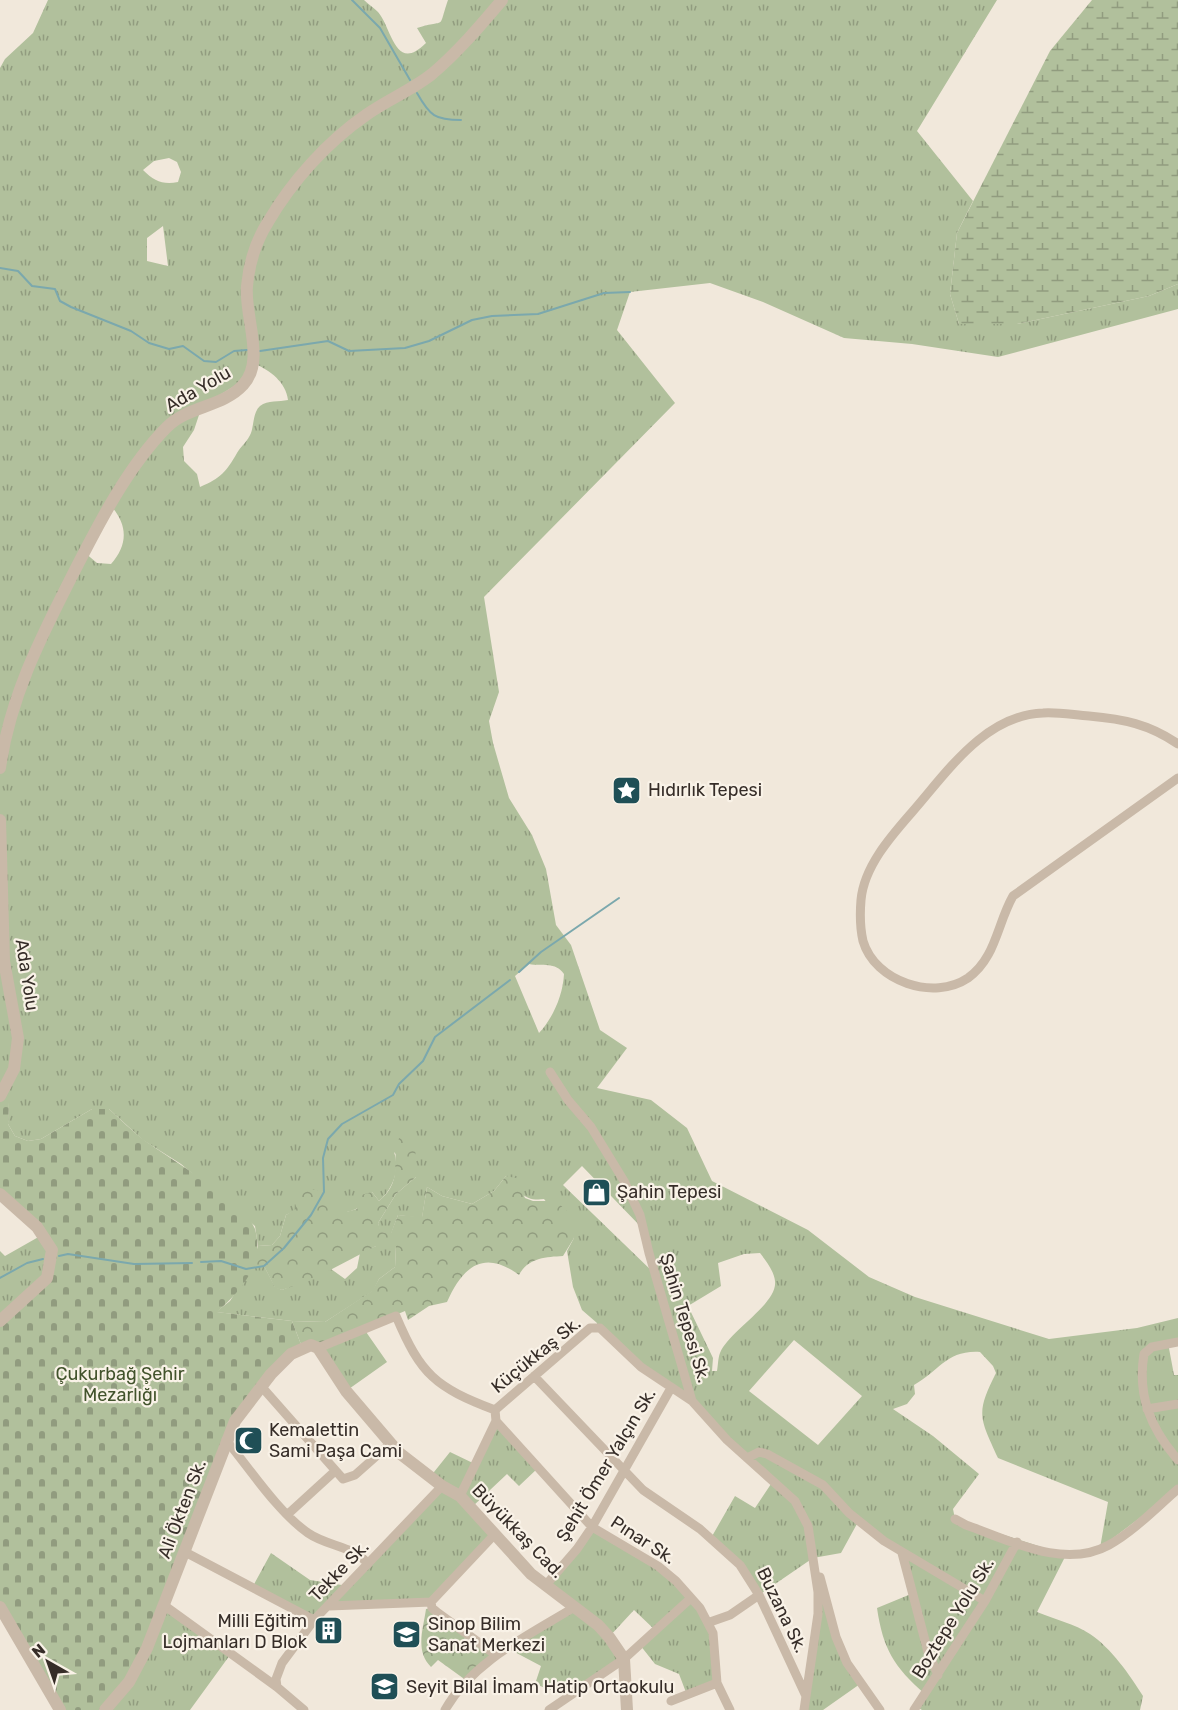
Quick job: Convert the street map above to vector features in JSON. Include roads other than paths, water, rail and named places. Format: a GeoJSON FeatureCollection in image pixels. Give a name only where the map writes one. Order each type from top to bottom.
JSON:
{"type":"FeatureCollection","features":[{"type":"Feature","properties":{"kind":"street","name":"Ada Yolu"},"geometry":{"type":"LineString","coordinates":[[0,768],[6,731],[25,671],[38,640],[102,520],[144,456],[166,428],[187,412],[232,393],[249,377],[253,363],[246,299],[248,277],[255,249],[275,210],[318,156],[340,135],[366,115],[431,74],[471,36],[502,0]]}},
{"type":"Feature","properties":{"kind":"street"},"geometry":{"type":"LineString","coordinates":[[1178,744],[1157,730],[1126,719],[1043,713],[999,726],[978,739],[891,836],[869,873],[861,897],[861,922],[863,941],[872,958],[903,982],[919,987],[935,990],[947,988],[968,977],[986,960],[998,936],[1004,911],[1013,896],[1178,778]]}},
{"type":"Feature","properties":{"kind":"street","name":"Ada Yolu"},"geometry":{"type":"LineString","coordinates":[[0,820],[4,960],[18,1038],[14,1070],[0,1096]]}},
{"type":"Feature","properties":{"kind":"street","name":"Şahin Tepesi Sk."},"geometry":{"type":"LineString","coordinates":[[550,1072],[568,1100],[591,1127],[624,1182],[640,1215],[692,1401],[747,1458],[786,1492],[804,1515],[814,1564],[818,1614],[806,1696]]}},
{"type":"Feature","properties":{"kind":"street"},"geometry":{"type":"LineString","coordinates":[[0,1194],[37,1227],[52,1250],[47,1278],[0,1321]]}},
{"type":"Feature","properties":{"kind":"street"},"geometry":{"type":"LineString","coordinates":[[318,1348],[396,1316],[411,1352],[432,1379],[461,1397],[495,1410]]}},
{"type":"Feature","properties":{"kind":"street","name":"Küçükkaş Sk."},"geometry":{"type":"LineString","coordinates":[[496,1422],[495,1410],[590,1328],[600,1328],[641,1366],[692,1401]]}},
{"type":"Feature","properties":{"kind":"street"},"geometry":{"type":"LineString","coordinates":[[1178,1342],[1152,1347],[1144,1354],[1140,1375],[1149,1419],[1161,1441],[1178,1460]]}},
{"type":"Feature","properties":{"kind":"street","name":"Ali Ökten Sk."},"geometry":{"type":"LineString","coordinates":[[105,1710],[134,1674],[165,1606],[235,1421],[261,1386],[291,1354],[311,1345],[318,1348]]}},
{"type":"Feature","properties":{"kind":"street","name":"Büyükkaş Cad."},"geometry":{"type":"LineString","coordinates":[[318,1348],[346,1391],[390,1444],[442,1486],[460,1496],[545,1586],[598,1625],[624,1659]]}},
{"type":"Feature","properties":{"kind":"street","name":"Buzana Sk."},"geometry":{"type":"LineString","coordinates":[[534,1376],[643,1490],[722,1546],[740,1564],[759,1595],[806,1696]]}},
{"type":"Feature","properties":{"kind":"street"},"geometry":{"type":"LineString","coordinates":[[261,1386],[334,1472],[343,1479],[350,1478],[390,1444]]}},
{"type":"Feature","properties":{"kind":"street","name":"Şehit Ömer Yalçın Sk."},"geometry":{"type":"LineString","coordinates":[[545,1586],[578,1549],[592,1527],[622,1470],[671,1388]]}},
{"type":"Feature","properties":{"kind":"street"},"geometry":{"type":"LineString","coordinates":[[1147,1408],[1178,1404]]}},
{"type":"Feature","properties":{"kind":"street"},"geometry":{"type":"LineString","coordinates":[[460,1496],[496,1422]]}},
{"type":"Feature","properties":{"kind":"street","name":"Pınar Sk."},"geometry":{"type":"LineString","coordinates":[[496,1422],[592,1527],[658,1566],[691,1598],[710,1622],[717,1683],[730,1709]]}},
{"type":"Feature","properties":{"kind":"street"},"geometry":{"type":"LineString","coordinates":[[226,1440],[288,1514],[310,1535],[355,1552],[368,1564]]}},
{"type":"Feature","properties":{"kind":"street"},"geometry":{"type":"LineString","coordinates":[[747,1458],[759,1452],[767,1454],[823,1485],[864,1527],[902,1553],[985,1601]]}},
{"type":"Feature","properties":{"kind":"street"},"geometry":{"type":"LineString","coordinates":[[288,1514],[334,1472]]}},
{"type":"Feature","properties":{"kind":"street","name":"Tekke Sk."},"geometry":{"type":"LineString","coordinates":[[278,1687],[276,1679],[282,1663],[314,1620],[442,1486]]}},
{"type":"Feature","properties":{"kind":"street"},"geometry":{"type":"LineString","coordinates":[[955,1519],[1043,1552],[1066,1555],[1108,1546],[1178,1489]]}},
{"type":"Feature","properties":{"kind":"street"},"geometry":{"type":"LineString","coordinates":[[329,1606],[431,1602],[495,1534]]}},
{"type":"Feature","properties":{"kind":"street","name":"Boztepe Yolu Sk."},"geometry":{"type":"LineString","coordinates":[[914,1710],[985,1601],[1017,1542]]}},
{"type":"Feature","properties":{"kind":"street"},"geometry":{"type":"LineString","coordinates":[[185,1552],[314,1620]]}},
{"type":"Feature","properties":{"kind":"street"},"geometry":{"type":"LineString","coordinates":[[902,1553],[928,1652],[938,1675]]}},
{"type":"Feature","properties":{"kind":"street"},"geometry":{"type":"LineString","coordinates":[[814,1564],[822,1580],[836,1637],[847,1663],[880,1710]]}},
{"type":"Feature","properties":{"kind":"street"},"geometry":{"type":"LineString","coordinates":[[710,1622],[730,1615],[759,1595]]}},
{"type":"Feature","properties":{"kind":"street"},"geometry":{"type":"LineString","coordinates":[[549,1710],[624,1659],[691,1598]]}},
{"type":"Feature","properties":{"kind":"street"},"geometry":{"type":"LineString","coordinates":[[431,1602],[432,1608],[438,1613],[496,1655]]}},
{"type":"Feature","properties":{"kind":"street"},"geometry":{"type":"LineString","coordinates":[[165,1606],[278,1687],[304,1710]]}},
{"type":"Feature","properties":{"kind":"street"},"geometry":{"type":"LineString","coordinates":[[0,1607],[60,1710]]}},
{"type":"Feature","properties":{"kind":"street"},"geometry":{"type":"LineString","coordinates":[[445,1710],[467,1681],[496,1655],[573,1608]]}},
{"type":"Feature","properties":{"kind":"street"},"geometry":{"type":"LineString","coordinates":[[624,1659],[627,1710]]}},
{"type":"Feature","properties":{"kind":"street"},"geometry":{"type":"LineString","coordinates":[[671,1701],[717,1683]]}},
{"type":"Feature","properties":{"kind":"street"},"geometry":{"type":"LineString","coordinates":[[804,1710],[806,1696]]}},
{"type":"Feature","properties":{"kind":"waterway"},"geometry":{"type":"LineString","coordinates":[[352,0],[380,28],[410,80]]}},
{"type":"Feature","properties":{"kind":"waterway"},"geometry":{"type":"LineString","coordinates":[[417,93],[434,115],[439,118],[461,120]]}},
{"type":"Feature","properties":{"kind":"waterway"},"geometry":{"type":"LineString","coordinates":[[0,268],[18,271],[32,286],[55,289],[60,301],[131,331],[149,343],[169,349],[183,346],[204,361],[216,362],[234,351],[247,350]]}},
{"type":"Feature","properties":{"kind":"waterway"},"geometry":{"type":"LineString","coordinates":[[260,351],[328,341],[349,351],[405,348],[429,341],[472,320],[492,316],[538,314],[604,293],[630,292]]}},
{"type":"Feature","properties":{"kind":"waterway"},"geometry":{"type":"LineString","coordinates":[[519,972],[541,952],[619,898]]}},
{"type":"Feature","properties":{"kind":"waterway"},"geometry":{"type":"LineString","coordinates":[[201,1262],[221,1261],[246,1269],[264,1266],[284,1248],[311,1215],[324,1192],[323,1158],[328,1139],[342,1124],[393,1095],[399,1084],[423,1061],[435,1037],[510,980]]}},
{"type":"Feature","properties":{"kind":"waterway"},"geometry":{"type":"LineString","coordinates":[[59,1256],[68,1254],[134,1264],[192,1263]]}},
{"type":"Feature","properties":{"kind":"waterway"},"geometry":{"type":"LineString","coordinates":[[0,1278],[27,1263],[43,1259]]}},
{"type":"Feature","properties":{"kind":"place","name":"Hıdırlık Tepesi"},"geometry":{"type":"Point","coordinates":[627,790]}},
{"type":"Feature","properties":{"kind":"place","name":"Şahin Tepesi"},"geometry":{"type":"Point","coordinates":[596,1192]}},
{"type":"Feature","properties":{"kind":"place","name":"Kemalettin Sami Paşa Cami"},"geometry":{"type":"Point","coordinates":[248,1440]}},
{"type":"Feature","properties":{"kind":"place","name":"Milli Eğitim Lojmanları D Blok"},"geometry":{"type":"Point","coordinates":[328,1631]}},
{"type":"Feature","properties":{"kind":"place","name":"Sinop Bilim Sanat Merkezi"},"geometry":{"type":"Point","coordinates":[407,1634]}},
{"type":"Feature","properties":{"kind":"place","name":"Seyit Bilal İmam Hatip Ortaokulu"},"geometry":{"type":"Point","coordinates":[385,1687]}},
{"type":"Feature","properties":{"kind":"park label","name":"Çukurbağ Şehir Mezarlığı"},"geometry":{"type":"Point","coordinates":[120,1384]}}]}
